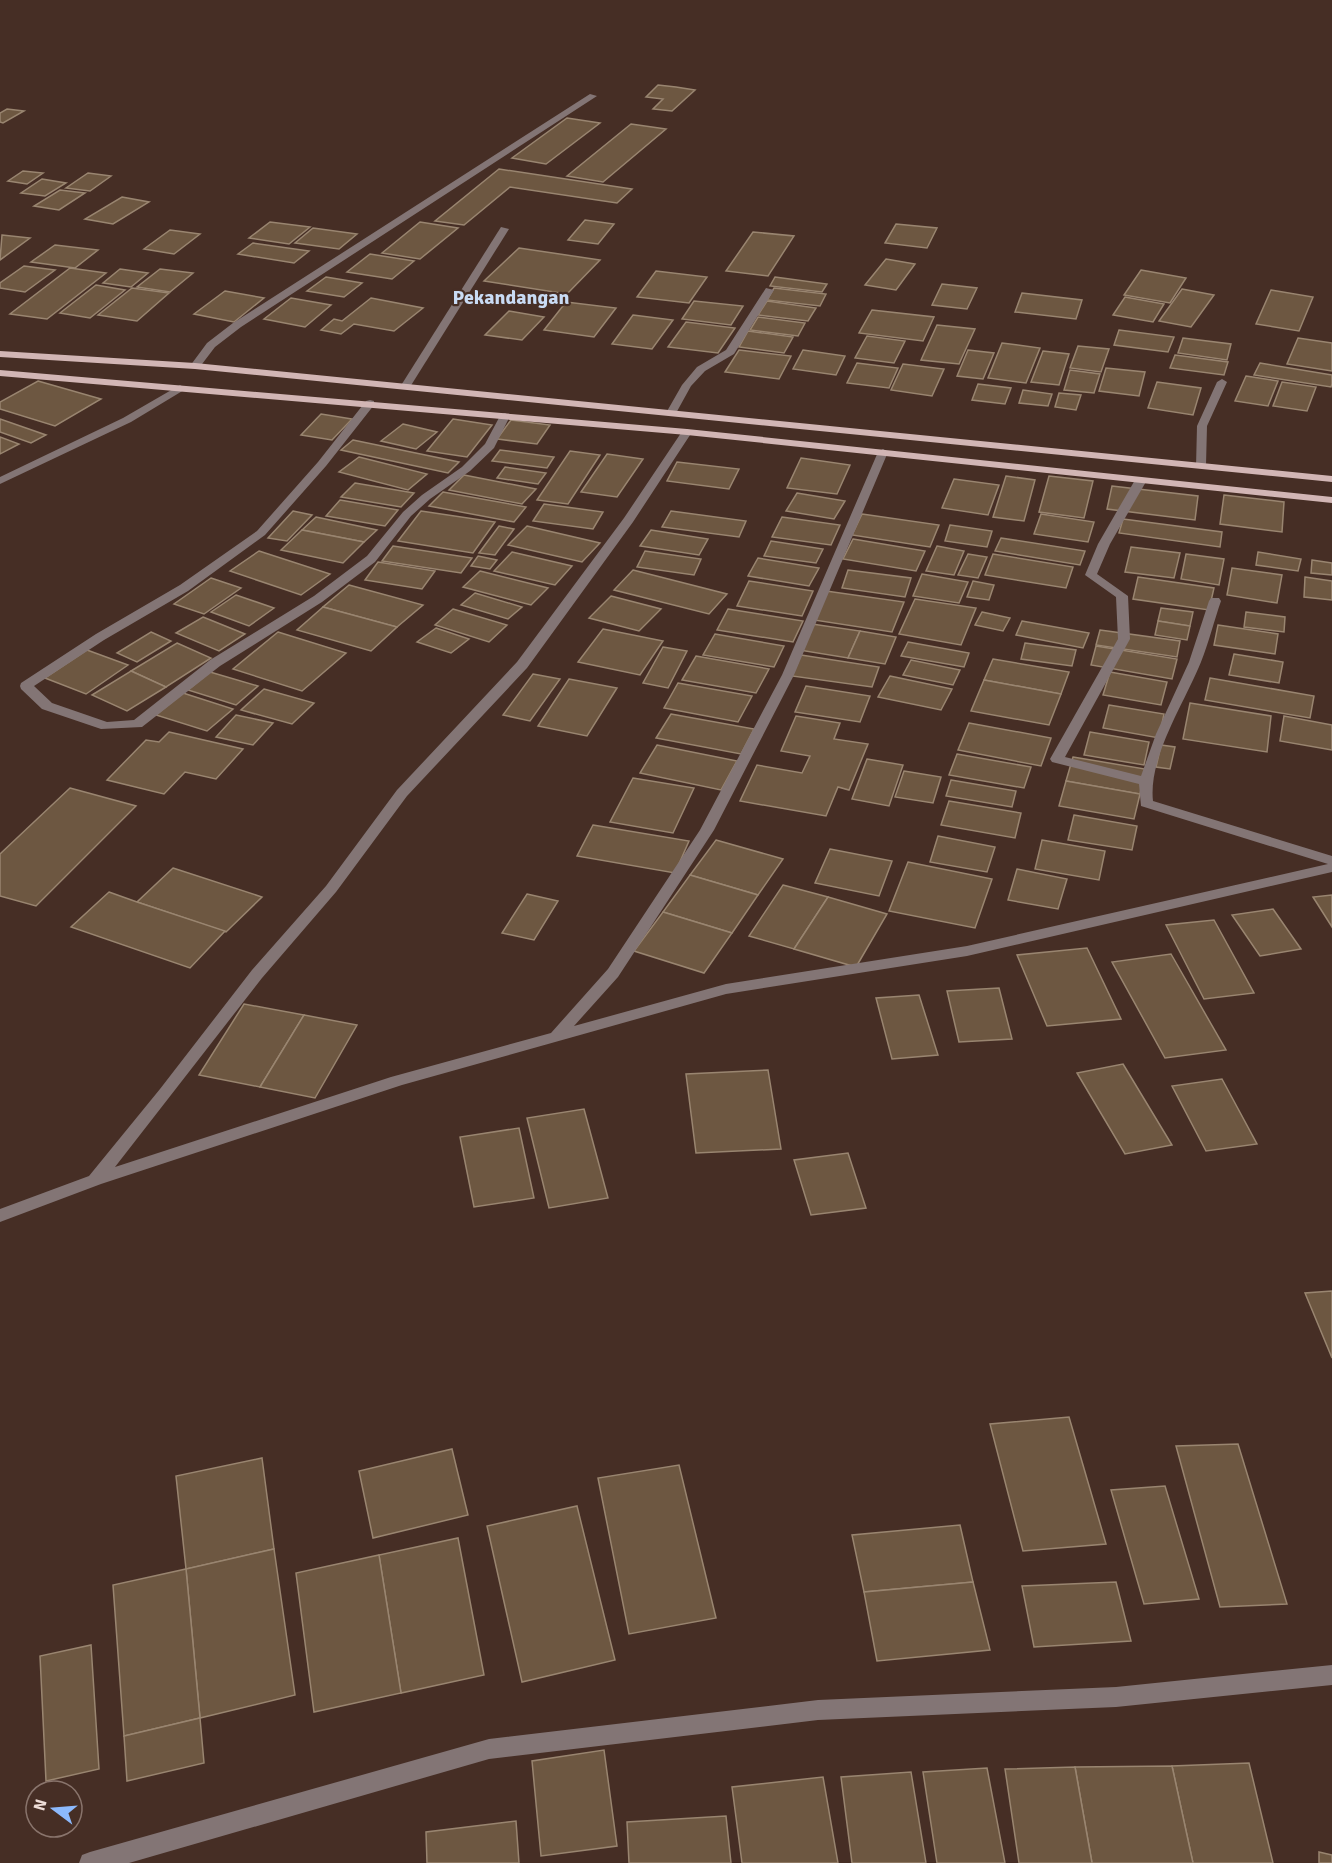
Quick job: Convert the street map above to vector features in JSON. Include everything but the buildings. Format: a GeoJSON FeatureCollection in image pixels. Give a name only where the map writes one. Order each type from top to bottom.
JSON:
{"type":"FeatureCollection","features":[{"type":"Feature","properties":{"kind":"main road"},"geometry":{"type":"LineString","coordinates":[[0,354],[195,366],[673,410],[918,439],[1200,460],[1332,479]]}},
{"type":"Feature","properties":{"kind":"main road"},"geometry":{"type":"LineString","coordinates":[[180,388],[195,366]]}},
{"type":"Feature","properties":{"kind":"main road"},"geometry":{"type":"LineString","coordinates":[[0,373],[370,403],[686,435],[883,452],[1332,500]]}},
{"type":"Feature","properties":{"kind":"street"},"geometry":{"type":"LineString","coordinates":[[195,366],[211,345],[237,325],[593,96]]}},
{"type":"Feature","properties":{"kind":"street"},"geometry":{"type":"LineString","coordinates":[[405,387],[504,229]]}},
{"type":"Feature","properties":{"kind":"street"},"geometry":{"type":"LineString","coordinates":[[673,410],[687,385],[701,369],[730,352],[769,290]]}},
{"type":"Feature","properties":{"kind":"street"},"geometry":{"type":"LineString","coordinates":[[1200,460],[1202,426],[1222,382]]}},
{"type":"Feature","properties":{"kind":"street"},"geometry":{"type":"LineString","coordinates":[[0,481],[127,420],[180,388]]}},
{"type":"Feature","properties":{"kind":"street"},"geometry":{"type":"LineString","coordinates":[[370,403],[322,464],[261,533],[184,588],[100,637],[26,686],[47,706],[106,726],[137,724],[215,663],[318,599],[371,559],[407,514],[426,497],[466,469],[490,446],[505,416]]}},
{"type":"Feature","properties":{"kind":"street"},"geometry":{"type":"LineString","coordinates":[[94,1180],[166,1093],[257,974],[331,889],[402,793],[522,665],[629,520],[686,435]]}},
{"type":"Feature","properties":{"kind":"street"},"geometry":{"type":"LineString","coordinates":[[558,1034],[613,973],[707,830],[788,675],[883,452]]}},
{"type":"Feature","properties":{"kind":"street"},"geometry":{"type":"LineString","coordinates":[[1141,480],[1104,544],[1091,575],[1122,596],[1124,639],[1057,759],[1146,782]]}},
{"type":"Feature","properties":{"kind":"street"},"geometry":{"type":"LineString","coordinates":[[1215,601],[1195,663],[1171,713],[1146,782],[1143,796],[1146,803],[1332,861]]}},
{"type":"Feature","properties":{"kind":"street"},"geometry":{"type":"LineString","coordinates":[[0,1216],[94,1180],[397,1081],[558,1034],[726,989],[967,951],[1332,868]]}},
{"type":"Feature","properties":{"kind":"street"},"geometry":{"type":"LineString","coordinates":[[90,1863],[489,1749],[818,1710],[1116,1696],[1332,1675]]}},
{"type":"Feature","properties":{"kind":"district","name":"Pekandangan"},"geometry":{"type":"Point","coordinates":[511,297]}}]}
